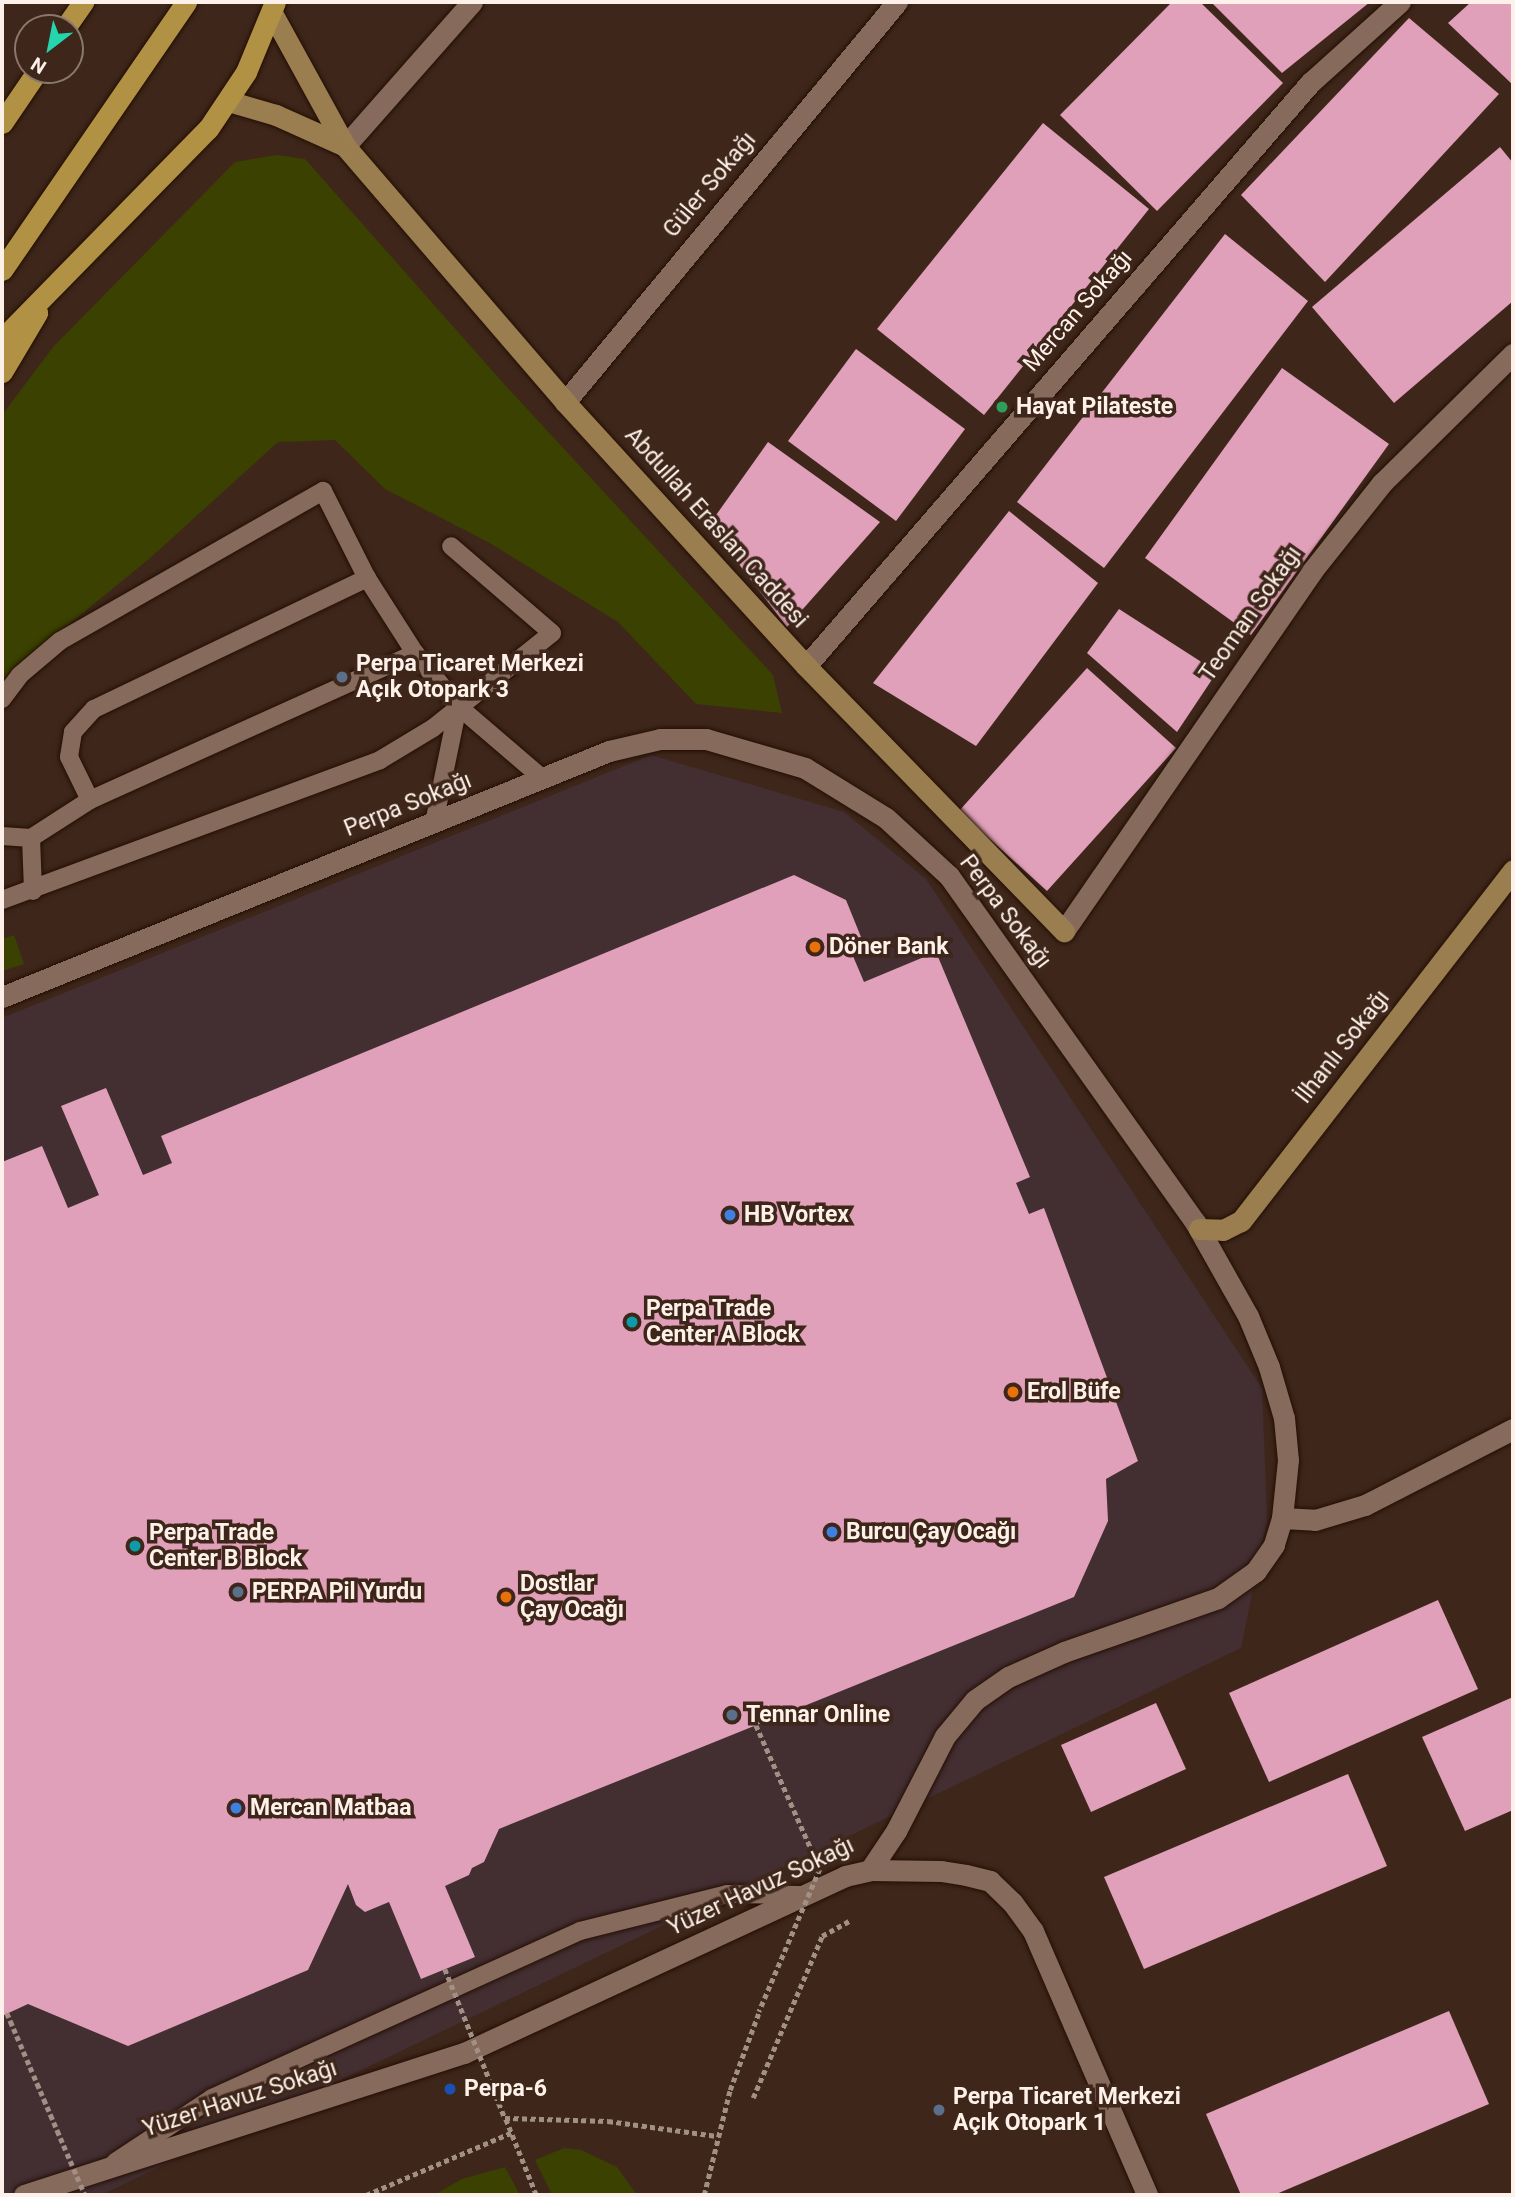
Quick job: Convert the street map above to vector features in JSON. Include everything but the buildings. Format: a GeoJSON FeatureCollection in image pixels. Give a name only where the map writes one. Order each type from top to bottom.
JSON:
{"type":"FeatureCollection","features":[{"type":"Feature","properties":{"kind":"main road"},"geometry":{"type":"LineString","coordinates":[[2,270],[186,2]]}},
{"type":"Feature","properties":{"kind":"main road"},"geometry":{"type":"LineString","coordinates":[[2,338],[45,299],[208,129],[228,101],[275,6]]}},
{"type":"Feature","properties":{"kind":"main road"},"geometry":{"type":"LineString","coordinates":[[2,123],[28,84]]}},
{"type":"Feature","properties":{"kind":"main road"},"geometry":{"type":"LineString","coordinates":[[2,372],[45,299]]}},
{"type":"Feature","properties":{"kind":"street"},"geometry":{"type":"LineString","coordinates":[[345,146],[472,2]]}},
{"type":"Feature","properties":{"kind":"street","name":"Güler Sokağı"},"geometry":{"type":"LineString","coordinates":[[565,402],[897,2]]}},
{"type":"Feature","properties":{"kind":"street","name":"Mercan Sokağı"},"geometry":{"type":"LineString","coordinates":[[806,666],[1310,83],[1400,2]]}},
{"type":"Feature","properties":{"kind":"street","name":"Abdullah Eraslan Caddesi"},"geometry":{"type":"LineString","coordinates":[[275,6],[345,146],[565,402],[806,666],[1064,931]]}},
{"type":"Feature","properties":{"kind":"street","name":"Abdullah Eraslan Caddesi"},"geometry":{"type":"LineString","coordinates":[[228,101],[276,115],[345,146]]}},
{"type":"Feature","properties":{"kind":"street","name":"Teoman Sokağı"},"geometry":{"type":"LineString","coordinates":[[1064,931],[1312,571],[1382,483],[1513,354]]}},
{"type":"Feature","properties":{"kind":"street","name":"Perpa Sokağı"},"geometry":{"type":"LineString","coordinates":[[2,997],[609,751],[660,739],[706,738],[805,768],[886,818],[949,876],[1199,1229],[1248,1316],[1280,1405],[1287,1460],[1282,1518]]}},
{"type":"Feature","properties":{"kind":"street","name":"İlhanlı Sokağı"},"geometry":{"type":"LineString","coordinates":[[1199,1229],[1223,1230],[1241,1221],[1513,870]]}},
{"type":"Feature","properties":{"kind":"street"},"geometry":{"type":"LineString","coordinates":[[1282,1518],[1315,1520],[1365,1505],[1513,1429]]}},
{"type":"Feature","properties":{"kind":"street","name":"Yüzer Havuz Sokağı"},"geometry":{"type":"LineString","coordinates":[[24,2195],[464,2053],[805,1895],[870,1870],[896,1831],[945,1736],[975,1699],[1008,1678],[1064,1652],[1217,1598],[1256,1571],[1274,1545],[1282,1518]]}},
{"type":"Feature","properties":{"kind":"street"},"geometry":{"type":"LineString","coordinates":[[870,1870],[941,1871],[966,1875],[990,1881],[1012,1902],[1033,1931],[1147,2195]]}},
{"type":"Feature","properties":{"kind":"lane"},"geometry":{"type":"LineString","coordinates":[[2,699],[29,666],[60,640],[323,491],[367,578],[415,653],[458,706],[542,778]]}},
{"type":"Feature","properties":{"kind":"lane"},"geometry":{"type":"LineString","coordinates":[[2,900],[33,891],[380,760],[433,728],[552,633],[451,546]]}},
{"type":"Feature","properties":{"kind":"lane"},"geometry":{"type":"LineString","coordinates":[[90,800],[69,757],[73,732],[94,709],[367,578]]}},
{"type":"Feature","properties":{"kind":"lane"},"geometry":{"type":"LineString","coordinates":[[2,836],[31,838],[90,800],[415,653]]}},
{"type":"Feature","properties":{"kind":"lane"},"geometry":{"type":"LineString","coordinates":[[434,823],[458,706]]}},
{"type":"Feature","properties":{"kind":"lane"},"geometry":{"type":"LineString","coordinates":[[31,838],[33,891]]}},
{"type":"Feature","properties":{"kind":"lane"},"geometry":{"type":"LineString","coordinates":[[104,2170],[212,2098],[580,1931],[727,1894],[805,1895]]}},
{"type":"Feature","properties":{"kind":"path"},"geometry":{"type":"LineString","coordinates":[[704,2195],[717,2136],[759,2012],[820,1869],[757,1726]]}},
{"type":"Feature","properties":{"kind":"path"},"geometry":{"type":"LineString","coordinates":[[753,2098],[821,1936],[850,1920]]}},
{"type":"Feature","properties":{"kind":"path"},"geometry":{"type":"LineString","coordinates":[[445,1969],[536,2195]]}},
{"type":"Feature","properties":{"kind":"path"},"geometry":{"type":"LineString","coordinates":[[7,2013],[85,2195]]}},
{"type":"Feature","properties":{"kind":"path"},"geometry":{"type":"LineString","coordinates":[[505,2118],[608,2121],[717,2136]]}},
{"type":"Feature","properties":{"kind":"path"},"geometry":{"type":"LineString","coordinates":[[366,2195],[511,2133]]}},
{"type":"Feature","properties":{"kind":"shaded area"},"geometry":{"type":"Polygon","coordinates":[[[651,755],[844,812],[926,879],[1262,1388],[1267,1520],[1241,1648],[101,2195],[2,2195],[2,1018],[651,755]]]}},
{"type":"Feature","properties":{"kind":"green space"},"geometry":{"type":"Polygon","coordinates":[[[277,155],[305,159],[504,384],[773,675],[782,713],[696,704],[618,622],[488,542],[385,489],[335,440],[278,442],[149,559],[25,660],[2,694],[2,415],[54,346],[235,162],[277,155]]]}},
{"type":"Feature","properties":{"kind":"green space"},"geometry":{"type":"Polygon","coordinates":[[[14,935],[24,964],[2,971],[2,939],[14,935]]]}},
{"type":"Feature","properties":{"kind":"green space"},"geometry":{"type":"Polygon","coordinates":[[[564,2148],[581,2150],[617,2167],[637,2195],[552,2195],[535,2160],[564,2148]]]}},
{"type":"Feature","properties":{"kind":"green space"},"geometry":{"type":"Polygon","coordinates":[[[505,2167],[520,2195],[434,2195],[462,2179],[505,2167]]]}},
{"type":"Feature","properties":{"kind":"place","name":"Hayat Pilateste"},"geometry":{"type":"Point","coordinates":[1002,407]}},
{"type":"Feature","properties":{"kind":"place","name":"Perpa Ticaret Merkezi Açık Otopark 3"},"geometry":{"type":"Point","coordinates":[342,677]}},
{"type":"Feature","properties":{"kind":"place","name":"Döner Bank"},"geometry":{"type":"Point","coordinates":[815,947]}},
{"type":"Feature","properties":{"kind":"place","name":"HB Vortex"},"geometry":{"type":"Point","coordinates":[730,1215]}},
{"type":"Feature","properties":{"kind":"place","name":"Perpa Trade Center A Block"},"geometry":{"type":"Point","coordinates":[632,1322]}},
{"type":"Feature","properties":{"kind":"place","name":"Erol Büfe"},"geometry":{"type":"Point","coordinates":[1013,1392]}},
{"type":"Feature","properties":{"kind":"place","name":"Burcu Çay Ocağı"},"geometry":{"type":"Point","coordinates":[832,1532]}},
{"type":"Feature","properties":{"kind":"place","name":"Perpa Trade Center B Block"},"geometry":{"type":"Point","coordinates":[135,1546]}},
{"type":"Feature","properties":{"kind":"place","name":"PERPA Pil Yurdu"},"geometry":{"type":"Point","coordinates":[238,1592]}},
{"type":"Feature","properties":{"kind":"place","name":"Dostlar Çay Ocağı"},"geometry":{"type":"Point","coordinates":[506,1597]}},
{"type":"Feature","properties":{"kind":"place","name":"Tennar Online"},"geometry":{"type":"Point","coordinates":[732,1715]}},
{"type":"Feature","properties":{"kind":"place","name":"Mercan Matbaa"},"geometry":{"type":"Point","coordinates":[236,1808]}},
{"type":"Feature","properties":{"kind":"place","name":"Perpa-6"},"geometry":{"type":"Point","coordinates":[450,2089]}},
{"type":"Feature","properties":{"kind":"place","name":"Perpa Ticaret Merkezi Açık Otopark 1"},"geometry":{"type":"Point","coordinates":[939,2110]}}]}
